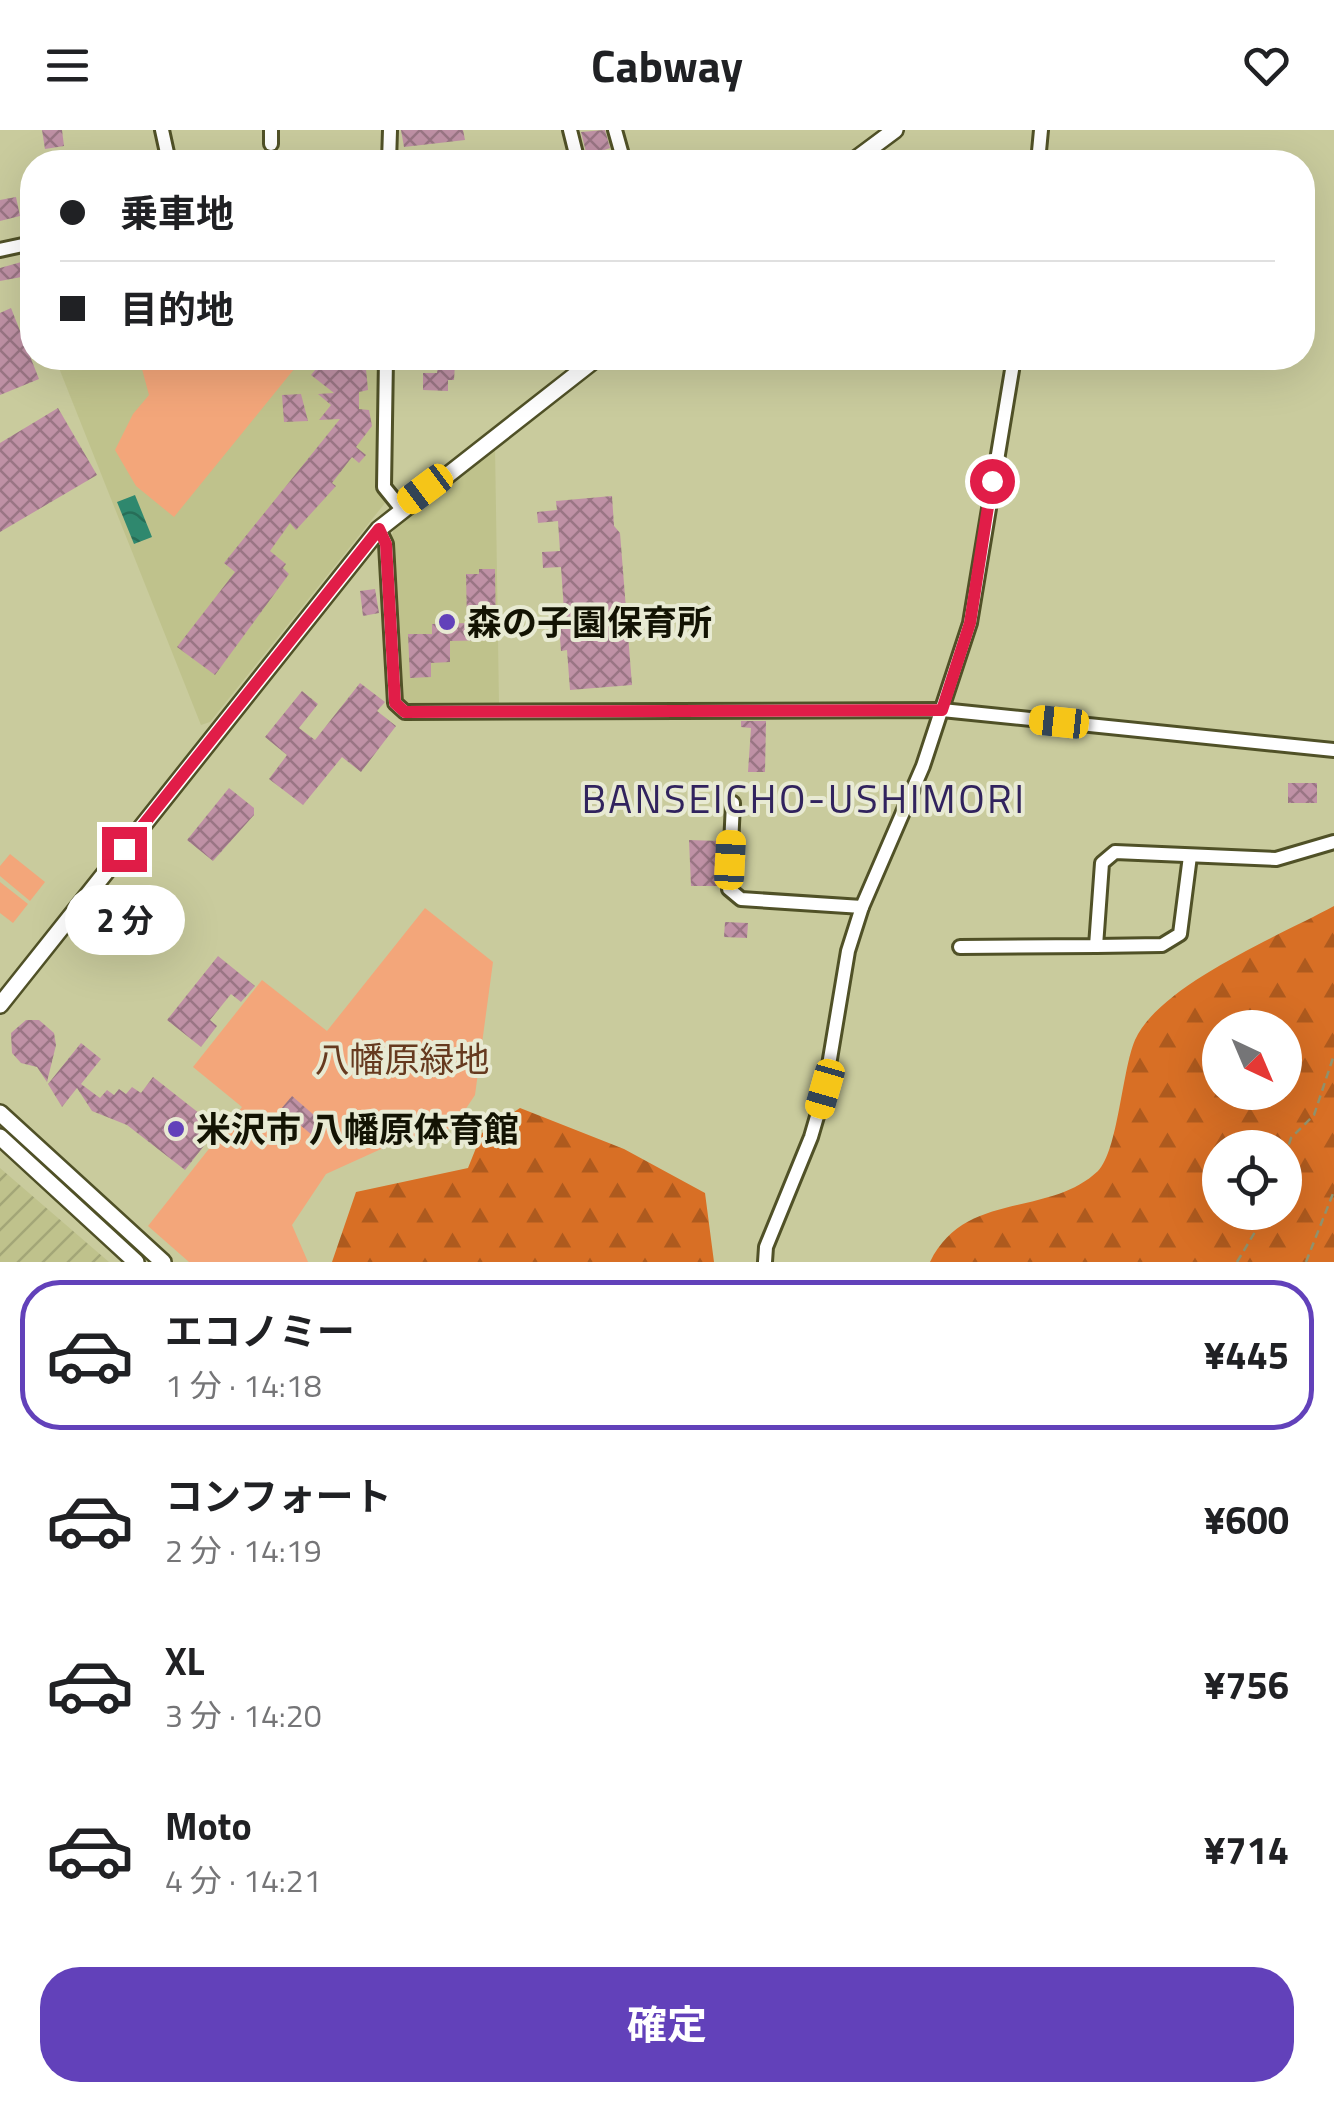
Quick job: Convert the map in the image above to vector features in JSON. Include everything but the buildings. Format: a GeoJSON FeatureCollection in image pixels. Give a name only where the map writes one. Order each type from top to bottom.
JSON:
{"type":"FeatureCollection","features":[{"type":"Feature","properties":{"kind":"street"},"geometry":{"type":"LineString","coordinates":[[868,150],[895,130]]}},
{"type":"Feature","properties":{"kind":"street"},"geometry":{"type":"LineString","coordinates":[[386,370],[384,486],[401,508]]}},
{"type":"Feature","properties":{"kind":"street"},"geometry":{"type":"LineString","coordinates":[[0,1005],[379,529],[581,370]]}},
{"type":"Feature","properties":{"kind":"street"},"geometry":{"type":"LineString","coordinates":[[765,1262],[766,1247],[811,1137],[825,1089],[848,951],[862,907],[942,710],[970,623],[1012,370]]}},
{"type":"Feature","properties":{"kind":"street"},"geometry":{"type":"LineString","coordinates":[[379,529],[386,544],[395,703],[405,712],[942,710],[1334,750]]}},
{"type":"Feature","properties":{"kind":"street"},"geometry":{"type":"LineString","coordinates":[[733,802],[728,889],[741,899],[862,907]]}},
{"type":"Feature","properties":{"kind":"street"},"geometry":{"type":"LineString","coordinates":[[1096,946],[1102,863],[1115,852],[1276,859],[1334,842]]}},
{"type":"Feature","properties":{"kind":"street"},"geometry":{"type":"LineString","coordinates":[[960,947],[1162,945],[1180,934],[1190,856]]}},
{"type":"Feature","properties":{"kind":"street"},"geometry":{"type":"LineString","coordinates":[[0,1113],[164,1262]]}},
{"type":"Feature","properties":{"kind":"street"},"geometry":{"type":"LineString","coordinates":[[0,1137],[136,1262]]}},
{"type":"Feature","properties":{"kind":"path"},"geometry":{"type":"LineString","coordinates":[[1300,1130],[1314,1115],[1334,1055]]}},
{"type":"Feature","properties":{"kind":"path"},"geometry":{"type":"LineString","coordinates":[[1306,1262],[1334,1191]]}},
{"type":"Feature","properties":{"kind":"path"},"geometry":{"type":"LineString","coordinates":[[1237,1262],[1256,1230]]}},
{"type":"Feature","properties":{"kind":"shaded area"},"geometry":{"type":"Polygon","coordinates":[[[60,370],[381,370],[389,498],[210,722],[201,725],[60,370]]]}},
{"type":"Feature","properties":{"kind":"shaded area","name":"森の子園保育所"},"geometry":{"type":"Polygon","coordinates":[[[495,446],[499,704],[406,706],[401,703],[390,541],[395,526],[495,446]]]}},
{"type":"Feature","properties":{"kind":"shaded area"},"geometry":{"type":"Polygon","coordinates":[[[0,1168],[109,1262],[0,1262],[0,1168]]]}},
{"type":"Feature","properties":{"kind":"green space"},"geometry":{"type":"Polygon","coordinates":[[[142,370],[293,370],[174,517],[136,486],[115,450],[133,414],[149,395],[142,370]]]}},
{"type":"Feature","properties":{"kind":"green space"},"geometry":{"type":"Polygon","coordinates":[[[10,854],[45,882],[30,901],[0,876],[0,866],[10,854]]]}},
{"type":"Feature","properties":{"kind":"green space"},"geometry":{"type":"Polygon","coordinates":[[[0,882],[28,904],[13,923],[0,913],[0,882]]]}},
{"type":"Feature","properties":{"kind":"green space"},"geometry":{"type":"Polygon","coordinates":[[[1334,906],[1334,1262],[930,1262],[945,1239],[964,1224],[985,1214],[1056,1195],[1098,1171],[1115,1129],[1130,1053],[1148,1020],[1195,981],[1334,906]]]}},
{"type":"Feature","properties":{"kind":"green space","name":"八幡原緑地"},"geometry":{"type":"Polygon","coordinates":[[[425,908],[493,962],[475,1095],[453,1128],[401,1140],[326,1174],[292,1225],[308,1262],[189,1262],[148,1226],[242,1107],[193,1067],[262,980],[327,1031],[425,908]]]}},
{"type":"Feature","properties":{"kind":"green space"},"geometry":{"type":"Polygon","coordinates":[[[520,1108],[624,1149],[705,1193],[714,1262],[332,1262],[356,1192],[468,1168],[482,1133],[520,1108]]]}},
{"type":"Feature","properties":{"kind":"water"},"geometry":{"type":"Polygon","coordinates":[[[135,495],[152,537],[134,544],[117,502],[135,495]]]}},
{"type":"Feature","properties":{"kind":"place","name":"森の子園保育所"},"geometry":{"type":"Point","coordinates":[447,622]}},
{"type":"Feature","properties":{"kind":"place","name":"米沢市 八幡原体育館"},"geometry":{"type":"Point","coordinates":[176,1129]}},
{"type":"Feature","properties":{"kind":"district","name":"BANSEICHO-USHIMORI"},"geometry":{"type":"Point","coordinates":[804,798]}},
{"type":"Feature","properties":{"kind":"route"},"geometry":{"type":"LineString","coordinates":[[124,849],[379,529],[386,544],[395,703],[405,712],[942,710],[970,623],[992,481]]}}]}
